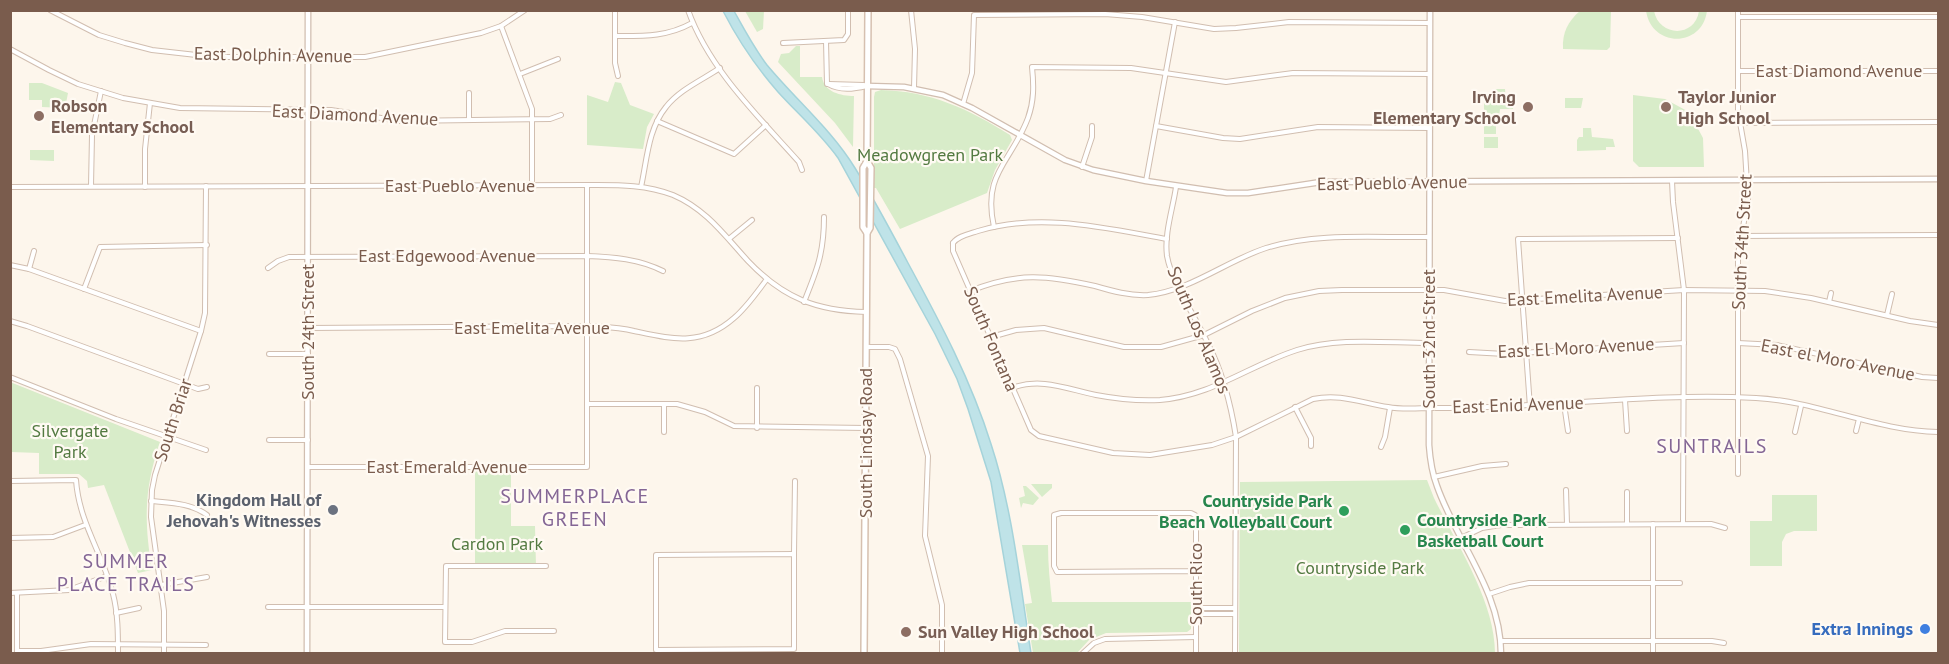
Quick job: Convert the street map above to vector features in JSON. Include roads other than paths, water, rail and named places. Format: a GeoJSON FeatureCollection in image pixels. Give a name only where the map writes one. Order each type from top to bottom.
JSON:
{"type":"FeatureCollection","features":[{"type":"Feature","properties":{"kind":"main road","name":"South Lindsay Road"},"geometry":{"type":"LineString","coordinates":[[867,10],[867,161],[863,168],[863,227],[867,233]]}},
{"type":"Feature","properties":{"kind":"main road","name":"South Lindsay Road"},"geometry":{"type":"LineString","coordinates":[[864,654],[867,233],[870,228],[871,168],[867,161]]}},
{"type":"Feature","properties":{"kind":"street","name":"East Dolphin Avenue"},"geometry":{"type":"LineString","coordinates":[[50,10],[99,35],[152,50],[214,57],[365,57],[481,33],[501,26],[525,10]]}},
{"type":"Feature","properties":{"kind":"street","name":"South 24th Street"},"geometry":{"type":"LineString","coordinates":[[307,654],[308,10]]}},
{"type":"Feature","properties":{"kind":"street"},"geometry":{"type":"LineString","coordinates":[[615,10],[615,63],[618,76]]}},
{"type":"Feature","properties":{"kind":"street"},"geometry":{"type":"LineString","coordinates":[[688,10],[692,23],[720,68],[799,162],[802,170]]}},
{"type":"Feature","properties":{"kind":"street"},"geometry":{"type":"LineString","coordinates":[[783,43],[846,39],[848,10]]}},
{"type":"Feature","properties":{"kind":"street"},"geometry":{"type":"LineString","coordinates":[[911,10],[915,49],[914,88]]}},
{"type":"Feature","properties":{"kind":"street","name":"South 32nd Street"},"geometry":{"type":"LineString","coordinates":[[1430,10],[1428,445],[1434,477],[1495,608],[1502,654]]}},
{"type":"Feature","properties":{"kind":"street","name":"South 34th Street"},"geometry":{"type":"LineString","coordinates":[[1738,10],[1739,123],[1745,151],[1748,200],[1738,254],[1738,474]]}},
{"type":"Feature","properties":{"kind":"street"},"geometry":{"type":"LineString","coordinates":[[963,104],[970,86],[973,66],[974,15],[1105,12],[1214,29],[1289,22],[1430,23]]}},
{"type":"Feature","properties":{"kind":"street"},"geometry":{"type":"LineString","coordinates":[[1738,17],[1938,17]]}},
{"type":"Feature","properties":{"kind":"street"},"geometry":{"type":"LineString","coordinates":[[1146,181],[1175,22]]}},
{"type":"Feature","properties":{"kind":"street"},"geometry":{"type":"LineString","coordinates":[[615,36],[658,36],[678,31],[692,23]]}},
{"type":"Feature","properties":{"kind":"street"},"geometry":{"type":"LineString","coordinates":[[501,26],[532,109],[532,186]]}},
{"type":"Feature","properties":{"kind":"street","name":"East Pueblo Avenue"},"geometry":{"type":"LineString","coordinates":[[826,41],[827,84],[837,88],[867,86],[914,88],[943,95],[1082,167],[1209,192],[1245,193],[1321,183],[1938,179]]}},
{"type":"Feature","properties":{"kind":"street","name":"East Diamond Avenue"},"geometry":{"type":"LineString","coordinates":[[10,49],[78,84],[150,103],[199,109],[331,110],[400,121],[550,119],[561,115]]}},
{"type":"Feature","properties":{"kind":"street"},"geometry":{"type":"LineString","coordinates":[[520,74],[558,59]]}},
{"type":"Feature","properties":{"kind":"street"},"geometry":{"type":"LineString","coordinates":[[1167,239],[1081,224],[1039,222],[994,227],[989,208],[990,193],[1002,165],[1027,120],[1034,97],[1032,67],[1131,68],[1226,82],[1293,73],[1430,74]]}},
{"type":"Feature","properties":{"kind":"street"},"geometry":{"type":"LineString","coordinates":[[641,187],[649,143],[657,121],[666,107],[678,95],[720,68]]}},
{"type":"Feature","properties":{"kind":"street","name":"East Diamond Avenue"},"geometry":{"type":"LineString","coordinates":[[1739,71],[1938,71]]}},
{"type":"Feature","properties":{"kind":"street"},"geometry":{"type":"LineString","coordinates":[[91,186],[92,135],[101,91]]}},
{"type":"Feature","properties":{"kind":"street"},"geometry":{"type":"LineString","coordinates":[[469,93],[469,120]]}},
{"type":"Feature","properties":{"kind":"street"},"geometry":{"type":"LineString","coordinates":[[145,187],[145,149],[150,103]]}},
{"type":"Feature","properties":{"kind":"street"},"geometry":{"type":"LineString","coordinates":[[657,121],[734,154],[766,125]]}},
{"type":"Feature","properties":{"kind":"street"},"geometry":{"type":"LineString","coordinates":[[1739,123],[1938,122]]}},
{"type":"Feature","properties":{"kind":"street"},"geometry":{"type":"LineString","coordinates":[[1082,167],[1092,137],[1092,126]]}},
{"type":"Feature","properties":{"kind":"street"},"geometry":{"type":"LineString","coordinates":[[1156,126],[1240,139],[1318,127],[1429,128]]}},
{"type":"Feature","properties":{"kind":"street"},"geometry":{"type":"LineString","coordinates":[[1672,181],[1684,290],[1683,524]]}},
{"type":"Feature","properties":{"kind":"street","name":"East Pueblo Avenue"},"geometry":{"type":"LineString","coordinates":[[10,187],[308,185],[641,187],[659,190],[687,202],[710,219],[730,238],[747,260],[786,293],[804,302],[834,310],[866,312]]}},
{"type":"Feature","properties":{"kind":"street"},"geometry":{"type":"LineString","coordinates":[[587,185],[587,404],[664,404],[690,407],[734,426],[757,428],[866,428]]}},
{"type":"Feature","properties":{"kind":"street","name":"South Briar"},"geometry":{"type":"LineString","coordinates":[[164,654],[164,611],[153,537],[151,501],[155,475],[166,437],[201,332],[206,302],[206,186]]}},
{"type":"Feature","properties":{"kind":"street","name":"South Los Alamos"},"geometry":{"type":"LineString","coordinates":[[1176,187],[1167,239],[1167,257],[1215,359],[1231,406],[1236,437],[1235,654]]}},
{"type":"Feature","properties":{"kind":"street"},"geometry":{"type":"LineString","coordinates":[[804,302],[819,265],[824,217]]}},
{"type":"Feature","properties":{"kind":"street"},"geometry":{"type":"LineString","coordinates":[[730,238],[752,220]]}},
{"type":"Feature","properties":{"kind":"street","name":"South Fontana"},"geometry":{"type":"LineString","coordinates":[[994,227],[950,242],[1033,433]]}},
{"type":"Feature","properties":{"kind":"street"},"geometry":{"type":"LineString","coordinates":[[1741,236],[1938,235]]}},
{"type":"Feature","properties":{"kind":"street"},"geometry":{"type":"LineString","coordinates":[[970,291],[984,285],[1022,276],[1038,276],[1060,278],[1126,294],[1164,293],[1180,288],[1224,265],[1290,242],[1323,238],[1429,237]]}},
{"type":"Feature","properties":{"kind":"street"},"geometry":{"type":"LineString","coordinates":[[1530,407],[1518,239],[1678,238]]}},
{"type":"Feature","properties":{"kind":"street"},"geometry":{"type":"LineString","coordinates":[[84,289],[100,247],[207,245]]}},
{"type":"Feature","properties":{"kind":"street"},"geometry":{"type":"LineString","coordinates":[[29,269],[34,251]]}},
{"type":"Feature","properties":{"kind":"street","name":"East Edgewood Avenue"},"geometry":{"type":"LineString","coordinates":[[268,268],[289,257],[587,255],[627,259],[650,264],[663,271]]}},
{"type":"Feature","properties":{"kind":"street"},"geometry":{"type":"LineString","coordinates":[[10,265],[29,269],[201,332]]}},
{"type":"Feature","properties":{"kind":"street","name":"East Emelita Avenue"},"geometry":{"type":"LineString","coordinates":[[308,328],[587,326],[614,327],[674,340],[694,338],[710,333],[734,318],[767,279]]}},
{"type":"Feature","properties":{"kind":"street","name":"East Emelita Avenue"},"geometry":{"type":"LineString","coordinates":[[992,337],[1016,330],[1044,328],[1124,346],[1161,347],[1204,335],[1252,311],[1297,295],[1331,290],[1453,291],[1500,300],[1684,290],[1774,292],[1938,325]]}},
{"type":"Feature","properties":{"kind":"street"},"geometry":{"type":"LineString","coordinates":[[1829,302],[1831,293]]}},
{"type":"Feature","properties":{"kind":"street"},"geometry":{"type":"LineString","coordinates":[[1887,315],[1892,294]]}},
{"type":"Feature","properties":{"kind":"street"},"geometry":{"type":"LineString","coordinates":[[10,321],[198,389],[207,387]]}},
{"type":"Feature","properties":{"kind":"street"},"geometry":{"type":"LineString","coordinates":[[1012,388],[1033,382],[1098,396],[1161,400],[1208,390],[1279,356],[1316,345],[1428,343]]}},
{"type":"Feature","properties":{"kind":"street","name":"East El Moro Avenue"},"geometry":{"type":"LineString","coordinates":[[1469,352],[1525,353],[1684,343]]}},
{"type":"Feature","properties":{"kind":"street","name":"East el Moro Avenue"},"geometry":{"type":"LineString","coordinates":[[1738,343],[1777,345],[1922,377],[1938,378]]}},
{"type":"Feature","properties":{"kind":"street"},"geometry":{"type":"LineString","coordinates":[[866,347],[895,349],[927,448],[925,536],[942,605],[942,654]]}},
{"type":"Feature","properties":{"kind":"street"},"geometry":{"type":"LineString","coordinates":[[269,354],[308,354]]}},
{"type":"Feature","properties":{"kind":"street"},"geometry":{"type":"LineString","coordinates":[[10,377],[116,419],[206,450]]}},
{"type":"Feature","properties":{"kind":"street"},"geometry":{"type":"LineString","coordinates":[[757,388],[757,428]]}},
{"type":"Feature","properties":{"kind":"street","name":"East Enid Avenue"},"geometry":{"type":"LineString","coordinates":[[1033,433],[1113,453],[1150,455],[1212,445],[1236,437],[1313,399],[1338,396],[1390,408],[1530,407],[1683,398],[1765,399],[1910,430],[1938,432]]}},
{"type":"Feature","properties":{"kind":"street"},"geometry":{"type":"LineString","coordinates":[[1625,400],[1627,431]]}},
{"type":"Feature","properties":{"kind":"street","name":"East Emerald Avenue"},"geometry":{"type":"LineString","coordinates":[[308,467],[587,467],[587,404]]}},
{"type":"Feature","properties":{"kind":"street"},"geometry":{"type":"LineString","coordinates":[[664,404],[664,432]]}},
{"type":"Feature","properties":{"kind":"street"},"geometry":{"type":"LineString","coordinates":[[1564,404],[1568,431]]}},
{"type":"Feature","properties":{"kind":"street"},"geometry":{"type":"LineString","coordinates":[[1795,432],[1801,406]]}},
{"type":"Feature","properties":{"kind":"street"},"geometry":{"type":"LineString","coordinates":[[1295,407],[1311,438],[1311,447]]}},
{"type":"Feature","properties":{"kind":"street"},"geometry":{"type":"LineString","coordinates":[[1381,447],[1390,408]]}},
{"type":"Feature","properties":{"kind":"street"},"geometry":{"type":"LineString","coordinates":[[1856,431],[1859,419]]}},
{"type":"Feature","properties":{"kind":"street"},"geometry":{"type":"LineString","coordinates":[[269,440],[308,440]]}},
{"type":"Feature","properties":{"kind":"street"},"geometry":{"type":"LineString","coordinates":[[1434,477],[1482,466],[1506,464]]}},
{"type":"Feature","properties":{"kind":"street"},"geometry":{"type":"LineString","coordinates":[[10,480],[76,480],[78,501],[85,525],[113,594],[118,654]]}},
{"type":"Feature","properties":{"kind":"street"},"geometry":{"type":"LineString","coordinates":[[794,554],[656,555],[656,650],[725,652],[794,649],[795,481]]}},
{"type":"Feature","properties":{"kind":"street"},"geometry":{"type":"LineString","coordinates":[[1566,490],[1567,524]]}},
{"type":"Feature","properties":{"kind":"street"},"geometry":{"type":"LineString","coordinates":[[1627,492],[1627,524]]}},
{"type":"Feature","properties":{"kind":"street"},"geometry":{"type":"LineString","coordinates":[[151,501],[184,505],[199,509],[207,515]]}},
{"type":"Feature","properties":{"kind":"street","name":"South Rico"},"geometry":{"type":"LineString","coordinates":[[1196,571],[1059,572],[1055,570],[1054,515],[1060,513],[1191,513],[1196,515],[1196,571],[1196,654]]}},
{"type":"Feature","properties":{"kind":"street"},"geometry":{"type":"LineString","coordinates":[[268,523],[307,523]]}},
{"type":"Feature","properties":{"kind":"street"},"geometry":{"type":"LineString","coordinates":[[1653,524],[1653,654]]}},
{"type":"Feature","properties":{"kind":"street"},"geometry":{"type":"LineString","coordinates":[[1461,538],[1491,526],[1715,524],[1725,528]]}},
{"type":"Feature","properties":{"kind":"street"},"geometry":{"type":"LineString","coordinates":[[10,538],[53,537],[85,525]]}},
{"type":"Feature","properties":{"kind":"street"},"geometry":{"type":"LineString","coordinates":[[546,566],[446,566],[445,642],[472,642],[505,631],[554,631]]}},
{"type":"Feature","properties":{"kind":"street"},"geometry":{"type":"LineString","coordinates":[[10,592],[69,590],[107,576]]}},
{"type":"Feature","properties":{"kind":"street"},"geometry":{"type":"LineString","coordinates":[[160,585],[207,577]]}},
{"type":"Feature","properties":{"kind":"street"},"geometry":{"type":"LineString","coordinates":[[1489,594],[1510,586],[1529,583],[1680,583]]}},
{"type":"Feature","properties":{"kind":"street"},"geometry":{"type":"LineString","coordinates":[[17,592],[17,652],[118,644],[206,645]]}},
{"type":"Feature","properties":{"kind":"street"},"geometry":{"type":"LineString","coordinates":[[268,607],[445,607]]}},
{"type":"Feature","properties":{"kind":"street"},"geometry":{"type":"LineString","coordinates":[[116,613],[139,608]]}},
{"type":"Feature","properties":{"kind":"street"},"geometry":{"type":"LineString","coordinates":[[1196,608],[1235,608]]}},
{"type":"Feature","properties":{"kind":"street"},"geometry":{"type":"LineString","coordinates":[[1196,614],[1235,614]]}},
{"type":"Feature","properties":{"kind":"street"},"geometry":{"type":"LineString","coordinates":[[1082,654],[1097,641],[1109,638],[1196,637]]}},
{"type":"Feature","properties":{"kind":"street"},"geometry":{"type":"LineString","coordinates":[[1501,641],[1712,641],[1724,644]]}},
{"type":"Feature","properties":{"kind":"water"},"geometry":{"type":"Polygon","coordinates":[[[723,11],[734,11],[767,65],[846,154],[882,215],[954,352],[983,420],[999,469],[1015,548],[1031,653],[1020,653],[991,482],[957,379],[935,334],[838,158],[762,73],[741,43],[723,11]]]}},
{"type":"Feature","properties":{"kind":"place","name":"Irving Elementary School"},"geometry":{"type":"Point","coordinates":[1528,107]}},
{"type":"Feature","properties":{"kind":"place","name":"Taylor Junior High School"},"geometry":{"type":"Point","coordinates":[1666,107]}},
{"type":"Feature","properties":{"kind":"place","name":"Robson Elementary School"},"geometry":{"type":"Point","coordinates":[39,116]}},
{"type":"Feature","properties":{"kind":"place","name":"Kingdom Hall of Jehovah's Witnesses"},"geometry":{"type":"Point","coordinates":[333,510]}},
{"type":"Feature","properties":{"kind":"place","name":"Countryside Park Beach Volleyball Court"},"geometry":{"type":"Point","coordinates":[1344,511]}},
{"type":"Feature","properties":{"kind":"place","name":"Countryside Park Basketball Court"},"geometry":{"type":"Point","coordinates":[1405,530]}},
{"type":"Feature","properties":{"kind":"place","name":"Extra Innings"},"geometry":{"type":"Point","coordinates":[1925,629]}},
{"type":"Feature","properties":{"kind":"place","name":"Sun Valley High School"},"geometry":{"type":"Point","coordinates":[906,632]}},
{"type":"Feature","properties":{"kind":"district","name":"SUNTRAILS"},"geometry":{"type":"Point","coordinates":[1712,446]}},
{"type":"Feature","properties":{"kind":"district","name":"SUMMERPLACE GREEN"},"geometry":{"type":"Point","coordinates":[575,508]}},
{"type":"Feature","properties":{"kind":"district","name":"SUMMER PLACE TRAILS"},"geometry":{"type":"Point","coordinates":[126,572]}},
{"type":"Feature","properties":{"kind":"park label","name":"Meadowgreen Park"},"geometry":{"type":"Point","coordinates":[930,155]}},
{"type":"Feature","properties":{"kind":"park label","name":"Silvergate Park"},"geometry":{"type":"Point","coordinates":[70,441]}},
{"type":"Feature","properties":{"kind":"park label","name":"Cardon Park"},"geometry":{"type":"Point","coordinates":[497,544]}},
{"type":"Feature","properties":{"kind":"park label","name":"Countryside Park"},"geometry":{"type":"Point","coordinates":[1360,568]}}]}
